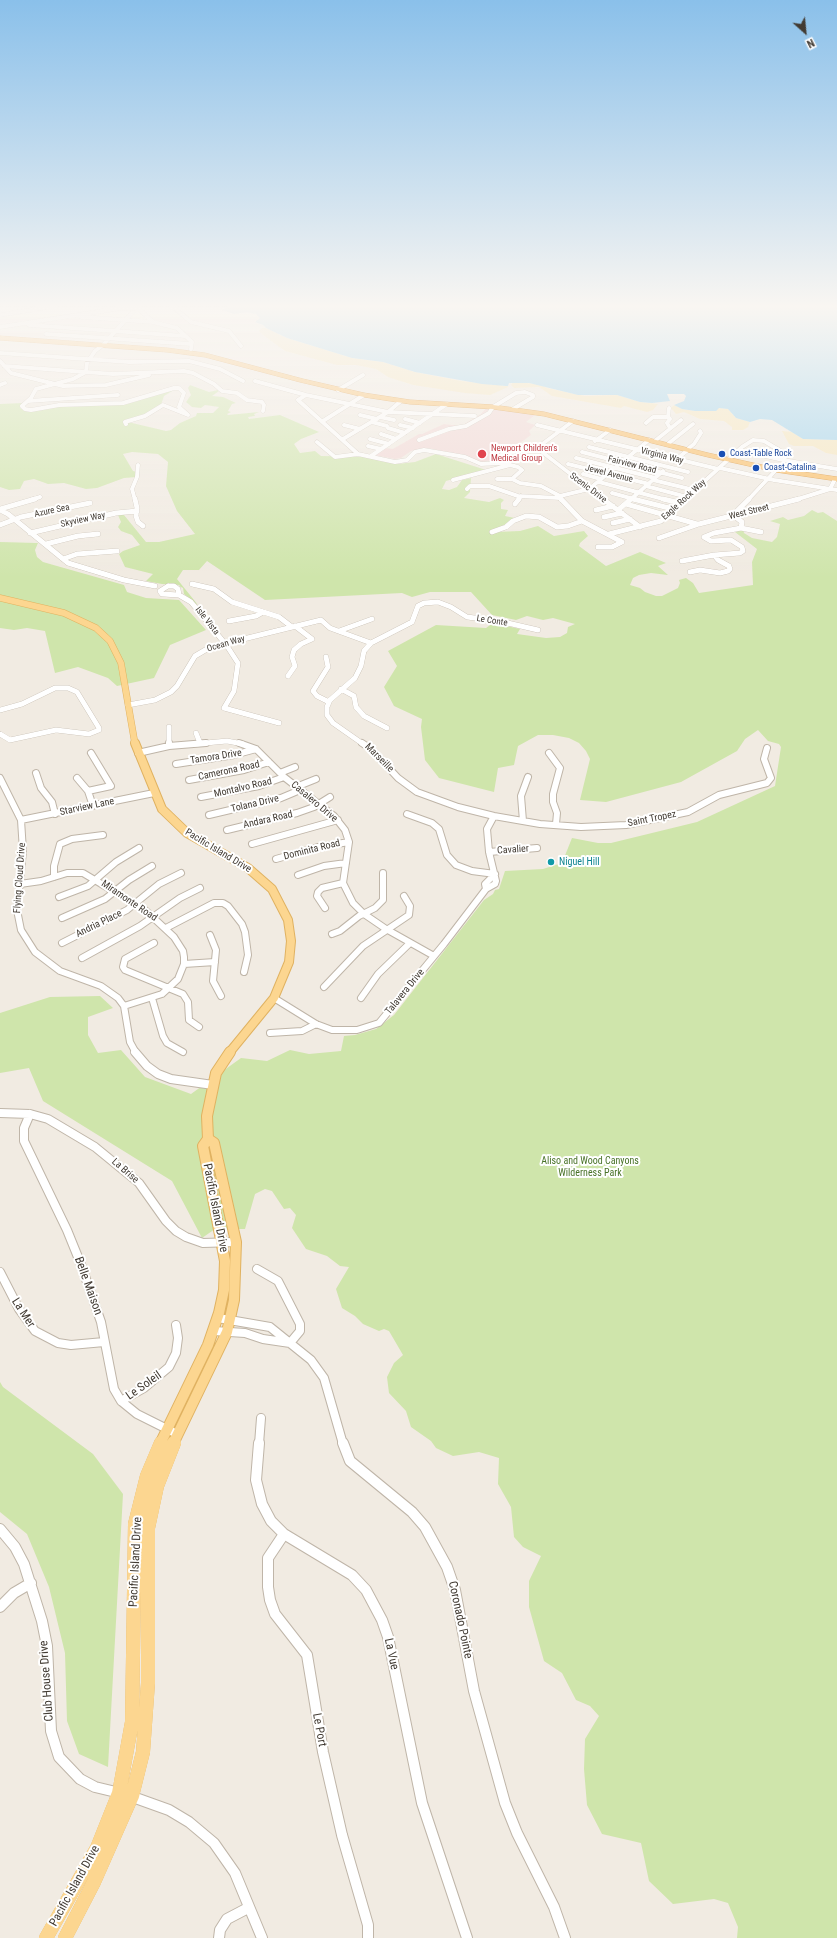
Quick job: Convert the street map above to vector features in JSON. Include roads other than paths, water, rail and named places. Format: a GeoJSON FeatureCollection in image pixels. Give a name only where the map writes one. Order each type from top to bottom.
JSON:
{"type":"FeatureCollection","features":[{"type":"Feature","properties":{"kind":"highway"},"geometry":{"type":"LineString","coordinates":[[373,396],[401,401],[513,409],[544,414],[673,444],[717,456]]}},
{"type":"Feature","properties":{"kind":"highway"},"geometry":{"type":"LineString","coordinates":[[650,439],[776,470],[836,479]]}},
{"type":"Feature","properties":{"kind":"main road","name":"Pacific Island Drive"},"geometry":{"type":"LineString","coordinates":[[0,598],[68,615],[91,625],[110,641],[117,652],[127,690],[128,705],[138,751],[154,793],[162,809],[179,827],[194,838],[248,868],[272,889],[279,899],[290,930],[291,952],[289,962],[274,998],[230,1051],[216,1073],[207,1116],[208,1139],[203,1146],[225,1261],[224,1290],[214,1331],[172,1432]]}},
{"type":"Feature","properties":{"kind":"main road","name":"Pacific Island Drive"},"geometry":{"type":"LineString","coordinates":[[65,1938],[94,1882],[126,1794],[132,1722],[135,1524],[146,1476],[227,1332],[230,1320],[236,1274],[236,1242],[214,1143],[208,1139]]}},
{"type":"Feature","properties":{"kind":"main road","name":"Pacific Island Drive"},"geometry":{"type":"LineString","coordinates":[[46,1938],[126,1794]]}},
{"type":"Feature","properties":{"kind":"street"},"geometry":{"type":"LineString","coordinates":[[33,396],[22,406],[25,409],[31,410],[59,405],[123,403],[145,396]]}},
{"type":"Feature","properties":{"kind":"street"},"geometry":{"type":"LineString","coordinates":[[28,401],[96,396]]}},
{"type":"Feature","properties":{"kind":"street"},"geometry":{"type":"LineString","coordinates":[[126,424],[125,422],[145,416],[163,405],[188,415],[179,406],[183,396]]}},
{"type":"Feature","properties":{"kind":"street"},"geometry":{"type":"LineString","coordinates":[[242,396],[247,400],[262,402],[264,405],[263,411]]}},
{"type":"Feature","properties":{"kind":"street"},"geometry":{"type":"LineString","coordinates":[[304,396],[298,400],[358,454]]}},
{"type":"Feature","properties":{"kind":"street"},"geometry":{"type":"LineString","coordinates":[[312,396],[388,412],[475,416]]}},
{"type":"Feature","properties":{"kind":"street"},"geometry":{"type":"LineString","coordinates":[[323,421],[362,396]]}},
{"type":"Feature","properties":{"kind":"street"},"geometry":{"type":"LineString","coordinates":[[419,440],[449,429],[466,426],[489,413],[493,407],[510,396]]}},
{"type":"Feature","properties":{"kind":"street"},"geometry":{"type":"LineString","coordinates":[[513,409],[533,396]]}},
{"type":"Feature","properties":{"kind":"street"},"geometry":{"type":"LineString","coordinates":[[343,439],[364,428],[388,412],[401,401]]}},
{"type":"Feature","properties":{"kind":"street"},"geometry":{"type":"LineString","coordinates":[[371,456],[447,404]]}},
{"type":"Feature","properties":{"kind":"street"},"geometry":{"type":"LineString","coordinates":[[669,408],[668,417],[670,419],[667,423],[670,428]]}},
{"type":"Feature","properties":{"kind":"street"},"geometry":{"type":"LineString","coordinates":[[337,413],[345,415]]}},
{"type":"Feature","properties":{"kind":"street"},"geometry":{"type":"LineString","coordinates":[[360,415],[394,420]]}},
{"type":"Feature","properties":{"kind":"street"},"geometry":{"type":"LineString","coordinates":[[646,422],[653,417],[668,417]]}},
{"type":"Feature","properties":{"kind":"street"},"geometry":{"type":"LineString","coordinates":[[329,418],[339,420]]}},
{"type":"Feature","properties":{"kind":"street"},"geometry":{"type":"LineString","coordinates":[[405,419],[420,423]]}},
{"type":"Feature","properties":{"kind":"street"},"geometry":{"type":"LineString","coordinates":[[467,489],[477,486],[489,486],[521,496],[560,497],[589,489],[650,439],[681,420]]}},
{"type":"Feature","properties":{"kind":"street"},"geometry":{"type":"LineString","coordinates":[[502,454],[537,448],[573,421]]}},
{"type":"Feature","properties":{"kind":"street"},"geometry":{"type":"LineString","coordinates":[[372,422],[405,433]]}},
{"type":"Feature","properties":{"kind":"street"},"geometry":{"type":"LineString","coordinates":[[673,444],[693,424]]}},
{"type":"Feature","properties":{"kind":"street"},"geometry":{"type":"LineString","coordinates":[[344,425],[364,428]]}},
{"type":"Feature","properties":{"kind":"street"},"geometry":{"type":"LineString","coordinates":[[400,425],[413,428]]}},
{"type":"Feature","properties":{"kind":"street","name":"Virginia Way"},"geometry":{"type":"LineString","coordinates":[[537,425],[719,469],[837,490]]}},
{"type":"Feature","properties":{"kind":"street"},"geometry":{"type":"LineString","coordinates":[[563,468],[610,430]]}},
{"type":"Feature","properties":{"kind":"street"},"geometry":{"type":"LineString","coordinates":[[604,517],[620,512],[626,504],[694,444],[701,433],[700,431]]}},
{"type":"Feature","properties":{"kind":"street"},"geometry":{"type":"LineString","coordinates":[[544,433],[554,435]]}},
{"type":"Feature","properties":{"kind":"street"},"geometry":{"type":"LineString","coordinates":[[381,434],[396,438]]}},
{"type":"Feature","properties":{"kind":"street"},"geometry":{"type":"LineString","coordinates":[[370,439],[389,444]]}},
{"type":"Feature","properties":{"kind":"street","name":"Eagle Rock Way"},"geometry":{"type":"LineString","coordinates":[[609,534],[661,521],[739,450],[753,440],[763,440],[784,453],[786,456],[783,460]]}},
{"type":"Feature","properties":{"kind":"street"},"geometry":{"type":"LineString","coordinates":[[317,442],[335,457],[358,454],[395,462],[407,460],[415,452],[424,450],[465,457],[481,464],[502,463],[522,470],[512,479]]}},
{"type":"Feature","properties":{"kind":"street"},"geometry":{"type":"LineString","coordinates":[[368,446],[381,449]]}},
{"type":"Feature","properties":{"kind":"street"},"geometry":{"type":"LineString","coordinates":[[589,446],[688,472]]}},
{"type":"Feature","properties":{"kind":"street","name":"Scenic Drive"},"geometry":{"type":"LineString","coordinates":[[537,448],[589,489],[640,526]]}},
{"type":"Feature","properties":{"kind":"street"},"geometry":{"type":"LineString","coordinates":[[739,450],[783,460],[837,469]]}},
{"type":"Feature","properties":{"kind":"street","name":"Fairview Road"},"geometry":{"type":"LineString","coordinates":[[582,452],[682,478]]}},
{"type":"Feature","properties":{"kind":"street"},"geometry":{"type":"LineString","coordinates":[[576,458],[694,490]]}},
{"type":"Feature","properties":{"kind":"street","name":"Jewel Avenue"},"geometry":{"type":"LineString","coordinates":[[568,464],[687,497]]}},
{"type":"Feature","properties":{"kind":"street"},"geometry":{"type":"LineString","coordinates":[[138,465],[137,477],[132,489],[136,500],[138,522],[143,526]]}},
{"type":"Feature","properties":{"kind":"street"},"geometry":{"type":"LineString","coordinates":[[453,480],[510,465]]}},
{"type":"Feature","properties":{"kind":"street"},"geometry":{"type":"LineString","coordinates":[[741,528],[742,522],[733,515],[776,470]]}},
{"type":"Feature","properties":{"kind":"street"},"geometry":{"type":"LineString","coordinates":[[583,474],[600,481],[680,503]]}},
{"type":"Feature","properties":{"kind":"street"},"geometry":{"type":"LineString","coordinates":[[497,479],[512,479],[520,483],[541,486],[560,497],[582,521],[622,542],[612,547],[598,547]]}},
{"type":"Feature","properties":{"kind":"street"},"geometry":{"type":"LineString","coordinates":[[830,489],[836,479]]}},
{"type":"Feature","properties":{"kind":"street","name":"West Street"},"geometry":{"type":"LineString","coordinates":[[659,538],[699,524],[791,501],[830,489]]}},
{"type":"Feature","properties":{"kind":"street"},"geometry":{"type":"LineString","coordinates":[[612,492],[673,509]]}},
{"type":"Feature","properties":{"kind":"street"},"geometry":{"type":"LineString","coordinates":[[515,504],[521,496]]}},
{"type":"Feature","properties":{"kind":"street"},"geometry":{"type":"LineString","coordinates":[[0,509],[40,497]]}},
{"type":"Feature","properties":{"kind":"street","name":"Azure Sea"},"geometry":{"type":"LineString","coordinates":[[0,525],[14,519],[90,503]]}},
{"type":"Feature","properties":{"kind":"street"},"geometry":{"type":"LineString","coordinates":[[626,504],[699,524]]}},
{"type":"Feature","properties":{"kind":"street"},"geometry":{"type":"LineString","coordinates":[[596,510],[613,506]]}},
{"type":"Feature","properties":{"kind":"street","name":"Isle Vista"},"geometry":{"type":"LineString","coordinates":[[0,509],[68,562],[96,572],[158,587],[174,586],[178,589],[179,595]]}},
{"type":"Feature","properties":{"kind":"street","name":"Skyview Way"},"geometry":{"type":"LineString","coordinates":[[30,533],[116,513],[136,511]]}},
{"type":"Feature","properties":{"kind":"street"},"geometry":{"type":"LineString","coordinates":[[492,532],[508,526],[513,521],[526,516],[539,517],[557,526],[568,526],[582,521]]}},
{"type":"Feature","properties":{"kind":"street"},"geometry":{"type":"LineString","coordinates":[[613,523],[630,519]]}},
{"type":"Feature","properties":{"kind":"street"},"geometry":{"type":"LineString","coordinates":[[682,561],[725,553],[737,554],[742,552],[743,549],[733,540],[710,541],[704,537],[714,532],[741,528],[761,532]]}},
{"type":"Feature","properties":{"kind":"street"},"geometry":{"type":"LineString","coordinates":[[46,544],[78,536],[98,534]]}},
{"type":"Feature","properties":{"kind":"street"},"geometry":{"type":"LineString","coordinates":[[63,559],[77,554],[100,551],[117,551]]}},
{"type":"Feature","properties":{"kind":"street"},"geometry":{"type":"LineString","coordinates":[[690,572],[702,570],[720,573],[730,569],[729,566],[718,560],[714,555]]}},
{"type":"Feature","properties":{"kind":"street"},"geometry":{"type":"LineString","coordinates":[[192,584],[214,590],[232,602],[280,617],[312,639],[301,644],[294,650],[292,657],[295,666],[288,676]]}},
{"type":"Feature","properties":{"kind":"street","name":"Isle Vista"},"geometry":{"type":"LineString","coordinates":[[158,587],[162,594],[179,595],[191,602],[225,644],[238,663],[234,691],[224,708],[279,723]]}},
{"type":"Feature","properties":{"kind":"street","name":"Le Conte"},"geometry":{"type":"LineString","coordinates":[[371,643],[412,622],[418,606],[430,602],[445,604],[467,617],[499,621],[538,630]]}},
{"type":"Feature","properties":{"kind":"street"},"geometry":{"type":"LineString","coordinates":[[229,621],[256,616],[263,612]]}},
{"type":"Feature","properties":{"kind":"street"},"geometry":{"type":"LineString","coordinates":[[341,632],[372,619]]}},
{"type":"Feature","properties":{"kind":"street","name":"Ocean Way"},"geometry":{"type":"LineString","coordinates":[[128,705],[155,700],[171,692],[177,686],[195,656],[206,649],[294,626],[323,621],[325,625],[341,632]]}},
{"type":"Feature","properties":{"kind":"street"},"geometry":{"type":"LineString","coordinates":[[326,656],[328,667],[313,691],[317,696],[329,702],[341,689],[355,678],[361,666],[364,651],[371,643],[344,635],[341,632]]}},
{"type":"Feature","properties":{"kind":"street"},"geometry":{"type":"LineString","coordinates":[[0,710],[22,704],[55,688],[68,688],[77,692],[99,728],[99,730],[95,732],[83,734],[56,730],[10,740],[0,734]]}},
{"type":"Feature","properties":{"kind":"street"},"geometry":{"type":"LineString","coordinates":[[341,689],[354,696],[356,707],[364,716],[388,728]]}},
{"type":"Feature","properties":{"kind":"street","name":"Marseille"},"geometry":{"type":"LineString","coordinates":[[329,702],[327,707],[327,715],[333,723],[371,749],[398,778],[417,792],[451,805],[494,816]]}},
{"type":"Feature","properties":{"kind":"street"},"geometry":{"type":"LineString","coordinates":[[169,746],[170,727]]}},
{"type":"Feature","properties":{"kind":"street"},"geometry":{"type":"LineString","coordinates":[[196,732],[200,743]]}},
{"type":"Feature","properties":{"kind":"street","name":"Casalero Drive"},"geometry":{"type":"LineString","coordinates":[[138,751],[200,743],[238,742],[256,749],[298,789],[338,820],[345,830],[349,842]]}},
{"type":"Feature","properties":{"kind":"street","name":"Saint Tropez"},"geometry":{"type":"LineString","coordinates":[[494,816],[523,821],[581,826],[626,825],[688,812],[719,795],[767,783],[771,778],[764,759],[767,748]]}},
{"type":"Feature","properties":{"kind":"street","name":"Tamora Drive"},"geometry":{"type":"LineString","coordinates":[[176,764],[234,755],[256,749]]}},
{"type":"Feature","properties":{"kind":"street"},"geometry":{"type":"LineString","coordinates":[[88,791],[112,786],[92,753]]}},
{"type":"Feature","properties":{"kind":"street"},"geometry":{"type":"LineString","coordinates":[[548,754],[558,763],[560,768],[560,773],[553,794],[553,802],[557,813],[556,824]]}},
{"type":"Feature","properties":{"kind":"street","name":"Camerona Road"},"geometry":{"type":"LineString","coordinates":[[188,780],[244,770],[269,762]]}},
{"type":"Feature","properties":{"kind":"street","name":"Montalvo Road"},"geometry":{"type":"LineString","coordinates":[[201,797],[259,786],[296,767]]}},
{"type":"Feature","properties":{"kind":"street"},"geometry":{"type":"LineString","coordinates":[[36,773],[41,788],[52,802],[55,814]]}},
{"type":"Feature","properties":{"kind":"street"},"geometry":{"type":"LineString","coordinates":[[523,821],[521,796],[528,777]]}},
{"type":"Feature","properties":{"kind":"street","name":"Flying Cloud Drive"},"geometry":{"type":"LineString","coordinates":[[0,778],[21,820],[23,851],[17,910],[21,930],[35,952],[64,973],[101,986],[111,992],[124,1006]]}},
{"type":"Feature","properties":{"kind":"street"},"geometry":{"type":"LineString","coordinates":[[77,778],[88,791],[93,806]]}},
{"type":"Feature","properties":{"kind":"street","name":"Tolana Drive"},"geometry":{"type":"LineString","coordinates":[[209,816],[281,798],[316,779]]}},
{"type":"Feature","properties":{"kind":"street","name":"Starview Lane"},"geometry":{"type":"LineString","coordinates":[[21,820],[154,793]]}},
{"type":"Feature","properties":{"kind":"street","name":"Andara Road"},"geometry":{"type":"LineString","coordinates":[[227,830],[297,813],[330,797]]}},
{"type":"Feature","properties":{"kind":"street"},"geometry":{"type":"LineString","coordinates":[[407,814],[432,823],[439,828],[447,855],[456,865],[468,870],[495,874],[489,852],[488,829],[494,816]]}},
{"type":"Feature","properties":{"kind":"street"},"geometry":{"type":"LineString","coordinates":[[252,844],[314,828],[338,820]]}},
{"type":"Feature","properties":{"kind":"street"},"geometry":{"type":"LineString","coordinates":[[54,877],[54,866],[60,844],[72,839],[102,834]]}},
{"type":"Feature","properties":{"kind":"street"},"geometry":{"type":"LineString","coordinates":[[349,842],[343,883],[349,898],[364,914],[386,929],[434,956]]}},
{"type":"Feature","properties":{"kind":"street","name":"Dominita Road"},"geometry":{"type":"LineString","coordinates":[[276,859],[318,846],[349,842]]}},
{"type":"Feature","properties":{"kind":"street"},"geometry":{"type":"LineString","coordinates":[[59,898],[88,886],[97,880],[116,862],[139,848]]}},
{"type":"Feature","properties":{"kind":"street","name":"Cavalier"},"geometry":{"type":"LineString","coordinates":[[489,852],[538,848]]}},
{"type":"Feature","properties":{"kind":"street"},"geometry":{"type":"LineString","coordinates":[[298,875],[324,866],[346,863]]}},
{"type":"Feature","properties":{"kind":"street"},"geometry":{"type":"LineString","coordinates":[[62,918],[96,903],[116,892],[129,880],[152,866]]}},
{"type":"Feature","properties":{"kind":"street","name":"Miramonte Road"},"geometry":{"type":"LineString","coordinates":[[20,884],[42,881],[76,872],[83,873],[97,880],[153,916],[174,937],[183,951],[184,964]]}},
{"type":"Feature","properties":{"kind":"street","name":"Andria Place"},"geometry":{"type":"LineString","coordinates":[[62,943],[112,918],[135,904],[159,884],[181,873]]}},
{"type":"Feature","properties":{"kind":"street"},"geometry":{"type":"LineString","coordinates":[[332,934],[340,931],[375,908],[382,900],[383,873]]}},
{"type":"Feature","properties":{"kind":"street","name":"Talavera Drive"},"geometry":{"type":"LineString","coordinates":[[274,998],[283,1002],[316,1024],[332,1030],[357,1030],[379,1022],[434,956],[486,889],[495,884],[495,874]]}},
{"type":"Feature","properties":{"kind":"street"},"geometry":{"type":"LineString","coordinates":[[325,908],[317,896],[318,892],[322,888],[343,883]]}},
{"type":"Feature","properties":{"kind":"street"},"geometry":{"type":"LineString","coordinates":[[82,958],[140,926],[180,898],[200,888]]}},
{"type":"Feature","properties":{"kind":"street"},"geometry":{"type":"LineString","coordinates":[[324,987],[363,946],[386,929],[409,916],[411,911],[410,906],[404,896]]}},
{"type":"Feature","properties":{"kind":"street"},"geometry":{"type":"LineString","coordinates":[[166,928],[214,903],[223,903],[228,906],[242,924],[248,956],[244,972]]}},
{"type":"Feature","properties":{"kind":"street"},"geometry":{"type":"LineString","coordinates":[[210,935],[216,950],[213,981],[221,996]]}},
{"type":"Feature","properties":{"kind":"street"},"geometry":{"type":"LineString","coordinates":[[361,998],[378,974],[410,943]]}},
{"type":"Feature","properties":{"kind":"street"},"geometry":{"type":"LineString","coordinates":[[154,944],[124,959],[123,966],[125,970],[183,994],[187,999],[189,1020],[199,1027]]}},
{"type":"Feature","properties":{"kind":"street"},"geometry":{"type":"LineString","coordinates":[[213,1086],[171,1079],[158,1074],[147,1066],[134,1051],[130,1042],[124,1006],[152,998],[169,989],[178,979],[184,964],[215,962]]}},
{"type":"Feature","properties":{"kind":"street"},"geometry":{"type":"LineString","coordinates":[[152,998],[163,1036],[167,1043],[183,1052]]}},
{"type":"Feature","properties":{"kind":"street"},"geometry":{"type":"LineString","coordinates":[[270,1033],[302,1031],[311,1028],[316,1024]]}},
{"type":"Feature","properties":{"kind":"street","name":"La Brise"},"geometry":{"type":"LineString","coordinates":[[0,1113],[30,1114],[48,1119],[62,1126],[116,1162],[139,1183],[166,1221],[176,1231],[203,1243],[222,1244],[236,1242]]}},
{"type":"Feature","properties":{"kind":"street","name":"Belle Maison"},"geometry":{"type":"LineString","coordinates":[[30,1114],[24,1128],[24,1141],[67,1230],[99,1316],[110,1375],[121,1401],[137,1414],[172,1432]]}},
{"type":"Feature","properties":{"kind":"street"},"geometry":{"type":"LineString","coordinates":[[214,1331],[245,1333],[263,1339],[290,1343],[300,1331],[300,1324],[278,1281],[257,1269]]}},
{"type":"Feature","properties":{"kind":"street","name":"La Mer"},"geometry":{"type":"LineString","coordinates":[[0,1272],[19,1309],[35,1331],[52,1340],[71,1345],[104,1342]]}},
{"type":"Feature","properties":{"kind":"street","name":"Coronado Pointe"},"geometry":{"type":"LineString","coordinates":[[218,1318],[270,1327],[282,1335],[311,1360],[324,1378],[344,1451],[350,1461],[398,1500],[425,1527],[447,1567],[455,1590],[474,1690],[505,1803],[517,1833],[554,1907],[565,1938]]}},
{"type":"Feature","properties":{"kind":"street","name":"Le Soleil"},"geometry":{"type":"LineString","coordinates":[[121,1401],[144,1388],[169,1367],[176,1352],[178,1338],[176,1325]]}},
{"type":"Feature","properties":{"kind":"street","name":"La Vue"},"geometry":{"type":"LineString","coordinates":[[261,1418],[257,1465],[257,1486],[262,1504],[271,1521],[284,1534],[352,1575],[366,1590],[382,1620],[388,1637],[422,1803],[467,1938]]}},
{"type":"Feature","properties":{"kind":"street","name":"Club House Drive"},"geometry":{"type":"LineString","coordinates":[[0,1529],[15,1547],[31,1583],[47,1646],[51,1730],[54,1747],[59,1756],[80,1779],[95,1787],[126,1794],[169,1810],[189,1822],[214,1843],[235,1873],[248,1908],[262,1938]]}},
{"type":"Feature","properties":{"kind":"street","name":"Le Port"},"geometry":{"type":"LineString","coordinates":[[284,1534],[268,1558],[268,1587],[270,1600],[275,1614],[307,1655],[323,1752],[342,1835],[368,1925],[368,1938]]}},
{"type":"Feature","properties":{"kind":"street"},"geometry":{"type":"LineString","coordinates":[[0,1607],[14,1593],[31,1583]]}},
{"type":"Feature","properties":{"kind":"street"},"geometry":{"type":"LineString","coordinates":[[219,1938],[220,1930],[227,1918],[248,1908]]}},
{"type":"Feature","properties":{"kind":"water"},"geometry":{"type":"Polygon","coordinates":[[[622,396],[668,396],[670,401],[652,403],[640,402],[622,396]]]}},
{"type":"Feature","properties":{"kind":"water"},"geometry":{"type":"Polygon","coordinates":[[[686,396],[837,396],[837,440],[803,439],[772,420],[760,419],[750,422],[736,418],[728,409],[719,408],[716,411],[695,411],[682,409],[674,405],[684,401],[686,396]]]}},
{"type":"Feature","properties":{"kind":"place","name":"Newport Children's Medical Group"},"geometry":{"type":"Point","coordinates":[482,454]}},
{"type":"Feature","properties":{"kind":"place","name":"Coast-Table Rock"},"geometry":{"type":"Point","coordinates":[722,454]}},
{"type":"Feature","properties":{"kind":"place","name":"Coast-Catalina"},"geometry":{"type":"Point","coordinates":[756,468]}},
{"type":"Feature","properties":{"kind":"place","name":"Niguel Hill"},"geometry":{"type":"Point","coordinates":[551,862]}},
{"type":"Feature","properties":{"kind":"park label","name":"Aliso and Wood Canyons Wilderness Park"},"geometry":{"type":"Point","coordinates":[590,1166]}}]}
